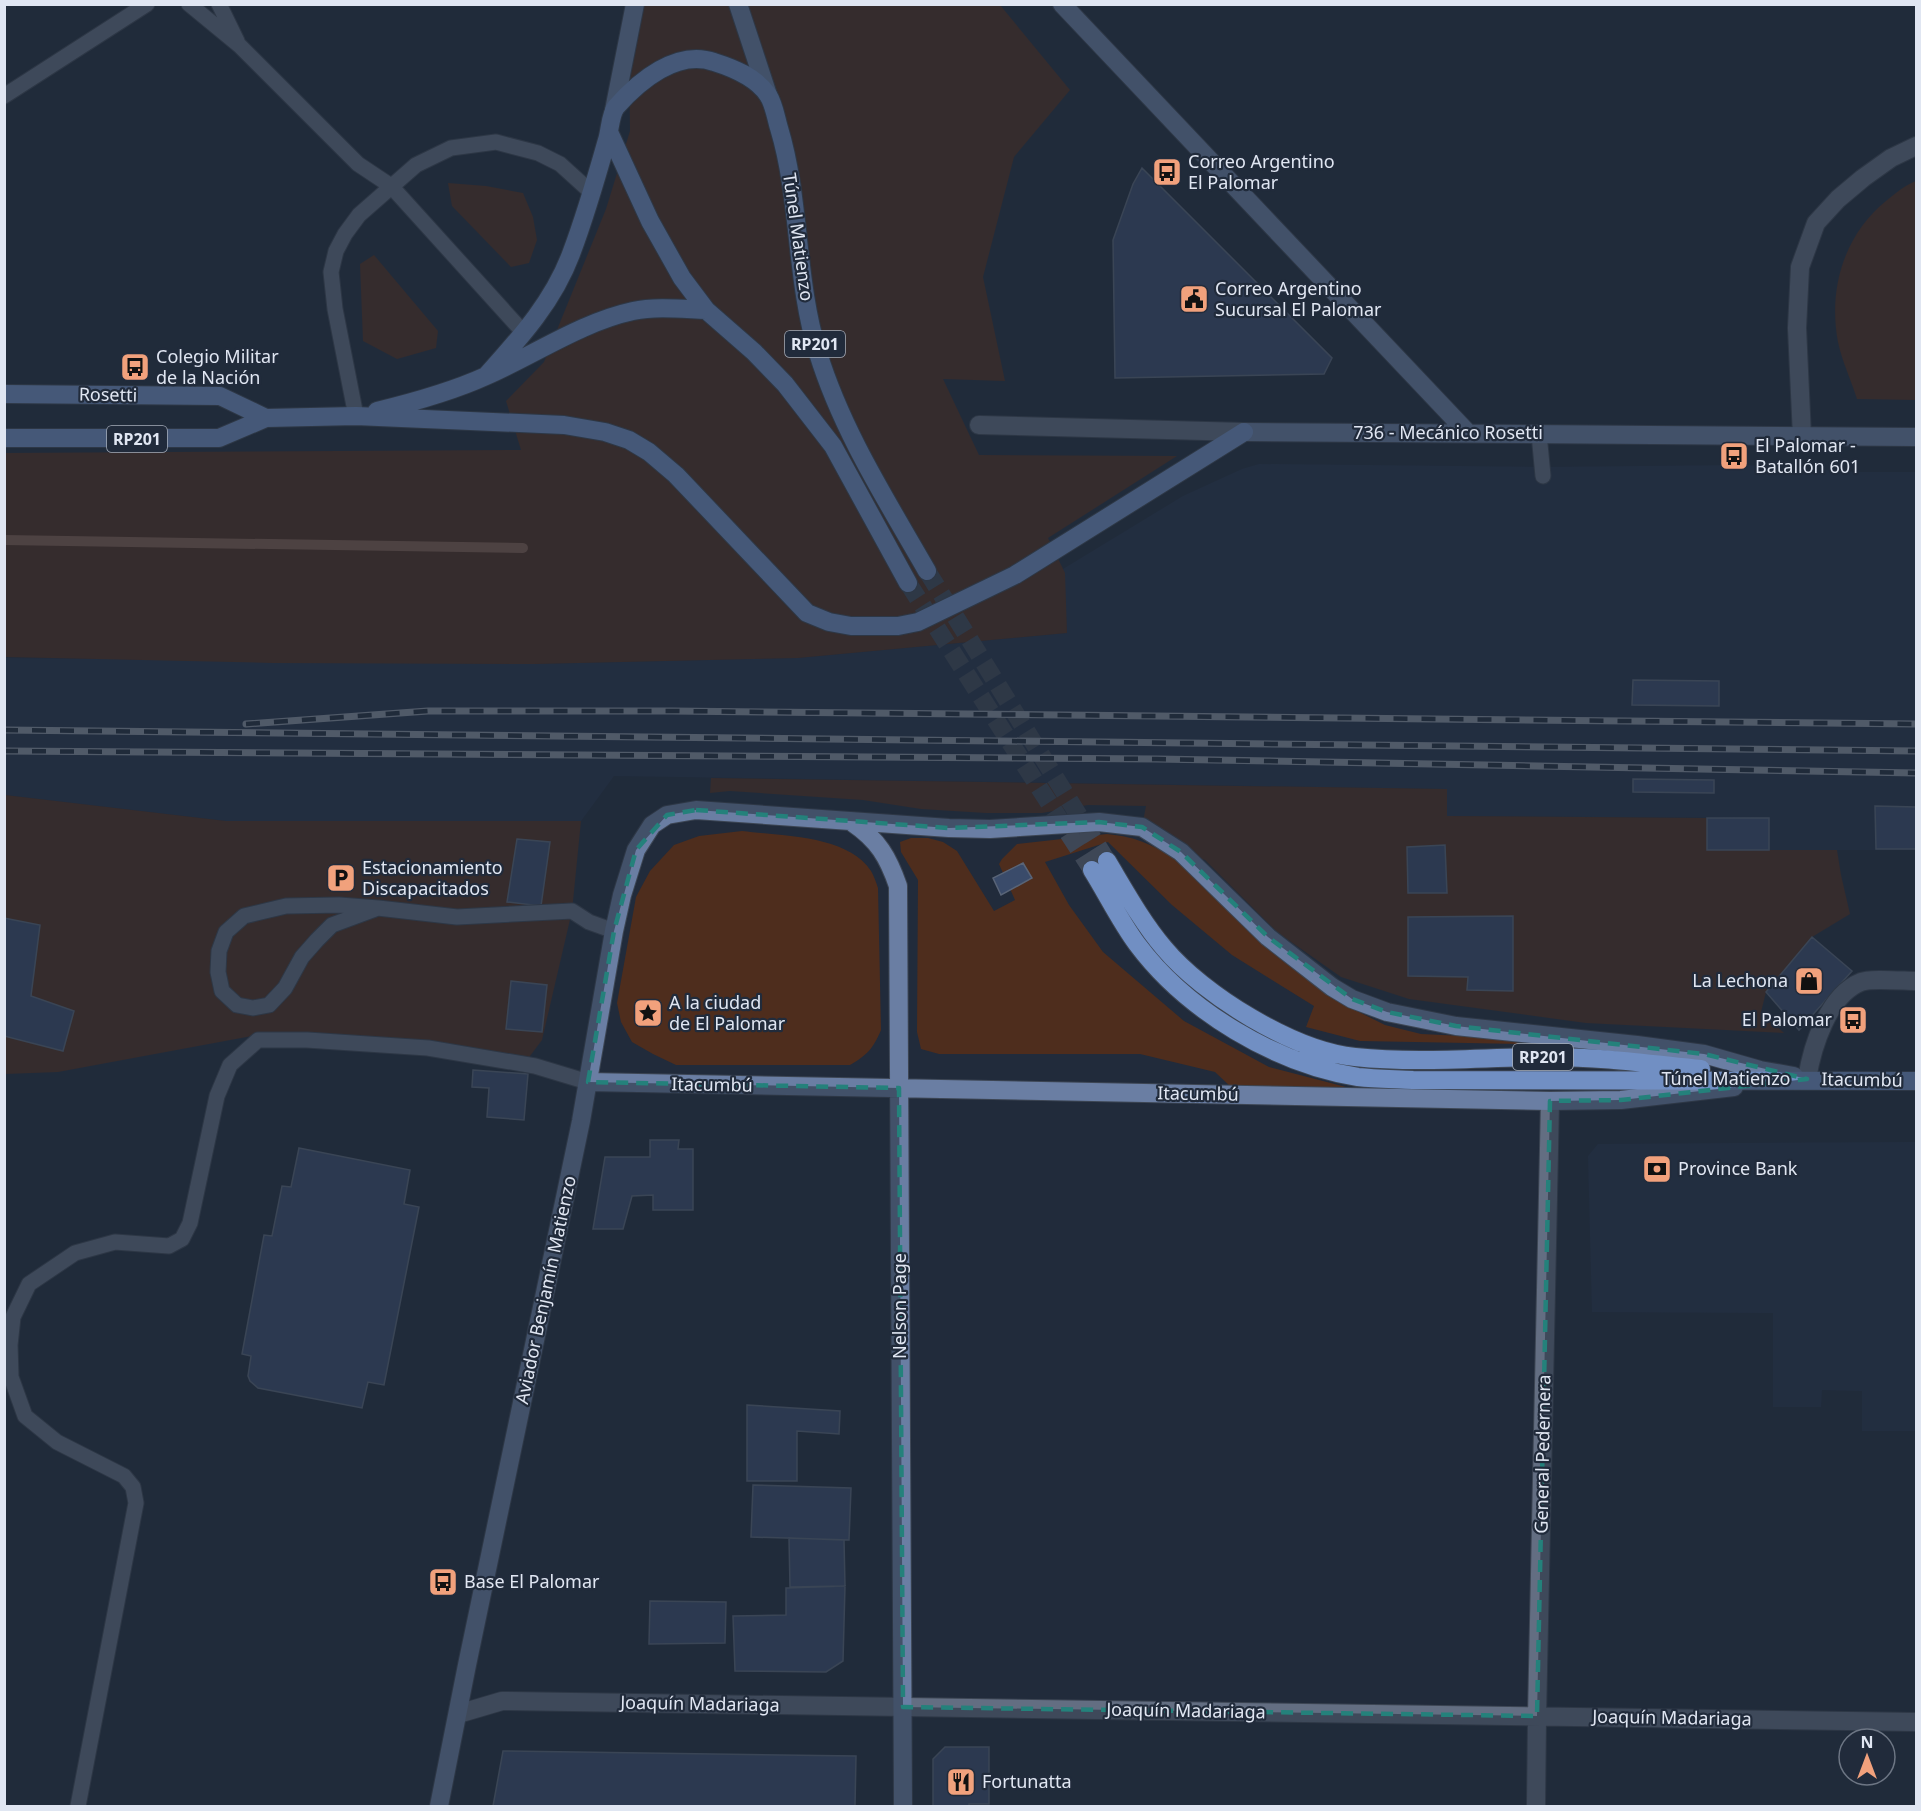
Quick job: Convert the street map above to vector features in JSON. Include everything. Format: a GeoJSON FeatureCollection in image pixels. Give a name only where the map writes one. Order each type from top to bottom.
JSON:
{"type":"FeatureCollection","features":[{"type":"Feature","properties":{"kind":"main road"},"geometry":{"type":"LineString","coordinates":[[614,110],[649,77],[667,65],[682,60],[708,60],[734,69],[751,78],[768,95]]}},
{"type":"Feature","properties":{"kind":"main road","name":"Túnel Matienzo"},"geometry":{"type":"LineString","coordinates":[[768,95],[784,146],[801,268],[818,352],[831,390],[865,462],[927,571]]}},
{"type":"Feature","properties":{"kind":"main road","name":"RP201"},"geometry":{"type":"LineString","coordinates":[[486,376],[524,333],[551,297],[570,258],[592,193],[614,110]]}},
{"type":"Feature","properties":{"kind":"main road"},"geometry":{"type":"LineString","coordinates":[[609,132],[650,221],[682,278],[706,310]]}},
{"type":"Feature","properties":{"kind":"main road","name":"RP201"},"geometry":{"type":"LineString","coordinates":[[4,438],[219,438],[266,418],[356,416],[455,389],[597,322],[634,310],[661,308],[706,310],[754,352],[785,384],[833,446],[908,583]]}},
{"type":"Feature","properties":{"kind":"main road","name":"Rosetti"},"geometry":{"type":"LineString","coordinates":[[4,394],[220,396],[266,418]]}},
{"type":"Feature","properties":{"kind":"main road"},"geometry":{"type":"LineString","coordinates":[[356,416],[564,425],[605,432],[629,440],[649,452],[676,475],[807,613],[829,622],[876,627],[918,622],[1005,580],[1244,432]]}},
{"type":"Feature","properties":{"kind":"main road","name":"Túnel Matienzo"},"geometry":{"type":"LineString","coordinates":[[1099,866],[1165,950],[1197,979],[1239,1011],[1281,1034],[1321,1049],[1353,1057],[1389,1059],[1553,1057],[1613,1060],[1807,1079]]}},
{"type":"Feature","properties":{"kind":"main road","name":"Itacumbú"},"geometry":{"type":"LineString","coordinates":[[1807,1079],[1917,1081]]}},
{"type":"Feature","properties":{"kind":"street"},"geometry":{"type":"LineString","coordinates":[[614,110],[634,4]]}},
{"type":"Feature","properties":{"kind":"street"},"geometry":{"type":"LineString","coordinates":[[738,4],[768,95]]}},
{"type":"Feature","properties":{"kind":"street"},"geometry":{"type":"LineString","coordinates":[[1062,4],[1467,432]]}},
{"type":"Feature","properties":{"kind":"street"},"geometry":{"type":"LineString","coordinates":[[1802,436],[1797,328],[1800,267],[1816,223],[1838,199],[1863,178],[1891,158],[1917,146]]}},
{"type":"Feature","properties":{"kind":"street","name":"736 - Mecánico Rosetti"},"geometry":{"type":"LineString","coordinates":[[980,425],[1244,432],[1917,437]]}},
{"type":"Feature","properties":{"kind":"street","name":"Itacumbú"},"geometry":{"type":"LineString","coordinates":[[696,810],[949,828],[990,829],[1099,822],[1142,827],[1190,859],[1268,937],[1332,987],[1361,1002],[1388,1012],[1456,1026],[1704,1054],[1760,1070],[1807,1079]]}},
{"type":"Feature","properties":{"kind":"street","name":"Aviador Benjamín Matienzo"},"geometry":{"type":"LineString","coordinates":[[439,1806],[581,1121],[614,931],[636,850],[642,839],[652,825],[667,815],[696,810]]}},
{"type":"Feature","properties":{"kind":"street","name":"Nelson Page"},"geometry":{"type":"LineString","coordinates":[[852,822],[871,836],[885,854],[898,886],[903,1806]]}},
{"type":"Feature","properties":{"kind":"street"},"geometry":{"type":"LineString","coordinates":[[1807,1079],[1810,1059],[1820,1030],[1845,991],[1863,981],[1917,981]]}},
{"type":"Feature","properties":{"kind":"street","name":"Itacumbú"},"geometry":{"type":"LineString","coordinates":[[588,1082],[1550,1101],[1621,1100],[1807,1079]]}},
{"type":"Feature","properties":{"kind":"street","name":"General Pedernera"},"geometry":{"type":"LineString","coordinates":[[1536,1806],[1550,1101]]}},
{"type":"Feature","properties":{"kind":"street","name":"Joaquín Madariaga"},"geometry":{"type":"LineString","coordinates":[[458,1714],[502,1701],[1917,1722]]}},
{"type":"Feature","properties":{"kind":"lane"},"geometry":{"type":"LineString","coordinates":[[4,96],[147,4]]}},
{"type":"Feature","properties":{"kind":"lane"},"geometry":{"type":"LineString","coordinates":[[189,4],[240,46],[358,164],[391,186],[524,333]]}},
{"type":"Feature","properties":{"kind":"lane"},"geometry":{"type":"LineString","coordinates":[[219,4],[240,46]]}},
{"type":"Feature","properties":{"kind":"lane"},"geometry":{"type":"LineString","coordinates":[[356,416],[334,301],[332,272],[336,251],[359,215],[416,165],[451,147],[496,141],[538,153],[560,164],[592,193]]}},
{"type":"Feature","properties":{"kind":"lane"},"geometry":{"type":"LineString","coordinates":[[1539,434],[1543,476]]}},
{"type":"Feature","properties":{"kind":"lane"},"geometry":{"type":"LineString","coordinates":[[378,908],[332,925],[302,957],[285,988],[269,1005],[253,1008],[237,1005],[222,991],[218,972],[219,951],[226,932],[244,916],[286,906],[339,905],[378,908],[457,917],[572,911],[589,922],[614,931]]}},
{"type":"Feature","properties":{"kind":"lane"},"geometry":{"type":"LineString","coordinates":[[78,1806],[136,1503],[133,1487],[124,1476],[57,1442],[25,1416],[11,1377],[7,1344],[13,1317],[29,1284],[75,1253],[115,1242],[170,1246],[182,1239],[190,1223],[217,1096],[230,1065],[258,1040],[307,1040],[428,1048],[535,1066],[588,1082]]}},
{"type":"Feature","properties":{"kind":"highlighted area"},"geometry":{"type":"Polygon","coordinates":[[[696,810],[949,828],[1099,822],[1142,827],[1181,852],[1268,937],[1352,999],[1387,1012],[1456,1026],[1704,1054],[1807,1079],[1621,1100],[1550,1101],[1537,1716],[903,1707],[899,1088],[588,1082],[614,931],[636,850],[667,815],[696,810]]]}},
{"type":"Feature","properties":{"kind":"shaded area"},"geometry":{"type":"Polygon","coordinates":[[[641,5],[1000,5],[1070,90],[1014,157],[983,277],[1005,381],[943,379],[979,455],[1177,456],[1048,538],[1065,573],[1067,633],[798,658],[535,664],[273,663],[5,657],[5,453],[521,450],[506,401],[544,362],[606,209],[630,131],[629,47],[641,5]]]}},
{"type":"Feature","properties":{"kind":"shaded area"},"geometry":{"type":"Polygon","coordinates":[[[1916,181],[1916,400],[1857,399],[1838,342],[1835,322],[1835,302],[1842,264],[1859,230],[1871,215],[1897,192],[1916,181]]]}},
{"type":"Feature","properties":{"kind":"shaded area"},"geometry":{"type":"Polygon","coordinates":[[[448,183],[486,186],[523,193],[533,217],[537,240],[529,263],[511,267],[452,206],[448,183]]]}},
{"type":"Feature","properties":{"kind":"shaded area"},"geometry":{"type":"Polygon","coordinates":[[[374,255],[438,331],[436,348],[397,359],[363,341],[360,264],[374,255]]]}},
{"type":"Feature","properties":{"kind":"shaded area"},"geometry":{"type":"Polygon","coordinates":[[[1259,464],[1542,467],[1745,465],[1858,472],[1916,472],[1916,850],[1769,850],[1769,818],[1447,816],[1446,789],[614,776],[581,821],[226,821],[5,795],[5,658],[535,664],[798,658],[1067,633],[1063,569],[1183,496],[1242,469],[1259,464]]]}},
{"type":"Feature","properties":{"kind":"shaded area"},"geometry":{"type":"Polygon","coordinates":[[[711,778],[1447,789],[1447,816],[1707,818],[1707,850],[1837,850],[1850,914],[1812,937],[1766,992],[1761,1012],[1784,1033],[1586,1023],[1409,999],[1341,977],[1277,932],[1205,860],[1181,852],[1142,827],[1146,806],[1088,805],[1042,813],[986,813],[921,809],[863,800],[730,791],[710,793],[711,778]]]}},
{"type":"Feature","properties":{"kind":"shaded area"},"geometry":{"type":"Polygon","coordinates":[[[5,795],[226,821],[581,821],[572,911],[542,1040],[527,1060],[435,1041],[274,1032],[58,1072],[5,1074],[4,1036],[63,1051],[73,1011],[31,996],[40,925],[5,918],[5,795]]]}},
{"type":"Feature","properties":{"kind":"shaded area"},"geometry":{"type":"Polygon","coordinates":[[[742,831],[794,836],[830,844],[847,850],[860,859],[873,875],[878,888],[881,1030],[869,1051],[850,1065],[676,1065],[632,1042],[621,1022],[617,1003],[636,897],[650,871],[674,845],[699,836],[742,831]]]}},
{"type":"Feature","properties":{"kind":"shaded area"},"geometry":{"type":"Polygon","coordinates":[[[1107,834],[1146,843],[1181,862],[1349,1007],[1385,1025],[1421,1034],[1506,1038],[1521,1044],[1360,1041],[1306,1027],[1314,1006],[1232,955],[1172,905],[1108,842],[1045,862],[1069,905],[1103,952],[1184,1021],[1269,1067],[1346,1087],[1348,1099],[1232,1088],[1215,1072],[1140,1054],[939,1054],[921,1049],[917,1032],[918,880],[901,852],[900,842],[911,838],[928,838],[943,842],[957,851],[994,911],[1015,900],[999,864],[1017,844],[1107,834]]]}},
{"type":"Feature","properties":{"kind":"shaded area"},"geometry":{"type":"Polygon","coordinates":[[[1916,1142],[1916,1431],[1862,1431],[1862,1391],[1822,1390],[1821,1407],[1773,1407],[1773,1313],[1592,1312],[1588,1156],[1598,1144],[1916,1142]]]}},
{"type":"Feature","properties":{"kind":"building","name":"Correo Argentino Sucursal El Palomar"},"geometry":{"type":"Polygon","coordinates":[[[1142,168],[1332,358],[1324,374],[1115,378],[1113,240],[1133,184],[1142,168]]]}},
{"type":"Feature","properties":{"kind":"building"},"geometry":{"type":"Polygon","coordinates":[[[1633,680],[1719,681],[1719,706],[1632,705],[1633,680]]]}},
{"type":"Feature","properties":{"kind":"building"},"geometry":{"type":"Polygon","coordinates":[[[1633,779],[1714,780],[1714,793],[1633,792],[1633,779]]]}},
{"type":"Feature","properties":{"kind":"building"},"geometry":{"type":"Polygon","coordinates":[[[1875,806],[1916,807],[1916,849],[1876,849],[1875,806]]]}},
{"type":"Feature","properties":{"kind":"building"},"geometry":{"type":"Polygon","coordinates":[[[1707,818],[1769,818],[1769,850],[1707,850],[1707,818]]]}},
{"type":"Feature","properties":{"kind":"building"},"geometry":{"type":"Polygon","coordinates":[[[517,839],[550,842],[541,906],[507,902],[517,839]]]}},
{"type":"Feature","properties":{"kind":"building"},"geometry":{"type":"Polygon","coordinates":[[[1445,845],[1447,893],[1408,893],[1407,847],[1445,845]]]}},
{"type":"Feature","properties":{"kind":"building"},"geometry":{"type":"Polygon","coordinates":[[[1023,863],[1032,878],[1001,895],[993,878],[1023,863]]]}},
{"type":"Feature","properties":{"kind":"building"},"geometry":{"type":"Polygon","coordinates":[[[1513,916],[1513,991],[1467,990],[1468,977],[1408,976],[1408,917],[1513,916]]]}},
{"type":"Feature","properties":{"kind":"building"},"geometry":{"type":"Polygon","coordinates":[[[4,918],[40,925],[31,996],[74,1011],[63,1051],[4,1036],[4,918]]]}},
{"type":"Feature","properties":{"kind":"building","name":"La Lechona"},"geometry":{"type":"Polygon","coordinates":[[[1812,937],[1852,971],[1799,1030],[1766,992],[1812,937]]]}},
{"type":"Feature","properties":{"kind":"building"},"geometry":{"type":"Polygon","coordinates":[[[511,981],[547,985],[542,1032],[506,1029],[511,981]]]}},
{"type":"Feature","properties":{"kind":"building"},"geometry":{"type":"Polygon","coordinates":[[[473,1070],[528,1074],[524,1120],[487,1117],[489,1088],[472,1087],[473,1070]]]}},
{"type":"Feature","properties":{"kind":"building"},"geometry":{"type":"Polygon","coordinates":[[[650,1140],[679,1140],[678,1149],[693,1149],[693,1210],[653,1210],[653,1195],[632,1196],[623,1229],[593,1229],[605,1157],[650,1157],[650,1140]]]}},
{"type":"Feature","properties":{"kind":"building"},"geometry":{"type":"Polygon","coordinates":[[[299,1148],[410,1170],[404,1204],[419,1207],[384,1385],[368,1382],[362,1408],[258,1388],[248,1376],[251,1356],[242,1354],[264,1235],[272,1236],[282,1186],[291,1187],[299,1148]]]}},
{"type":"Feature","properties":{"kind":"building"},"geometry":{"type":"Polygon","coordinates":[[[747,1405],[840,1411],[839,1434],[797,1431],[797,1481],[747,1481],[747,1405]]]}},
{"type":"Feature","properties":{"kind":"building"},"geometry":{"type":"Polygon","coordinates":[[[753,1485],[851,1488],[849,1540],[751,1537],[753,1485]]]}},
{"type":"Feature","properties":{"kind":"building"},"geometry":{"type":"Polygon","coordinates":[[[789,1538],[844,1540],[845,1586],[790,1587],[789,1538]]]}},
{"type":"Feature","properties":{"kind":"building"},"geometry":{"type":"Polygon","coordinates":[[[845,1586],[843,1661],[826,1672],[735,1671],[733,1616],[786,1615],[786,1588],[845,1586]]]}},
{"type":"Feature","properties":{"kind":"building"},"geometry":{"type":"Polygon","coordinates":[[[650,1601],[726,1602],[725,1643],[649,1644],[650,1601]]]}},
{"type":"Feature","properties":{"kind":"building","name":"Fortunatta"},"geometry":{"type":"Polygon","coordinates":[[[945,1747],[989,1747],[989,1804],[933,1806],[933,1759],[945,1747]]]}},
{"type":"Feature","properties":{"kind":"building"},"geometry":{"type":"Polygon","coordinates":[[[503,1751],[856,1756],[855,1806],[493,1806],[503,1751]]]}},
{"type":"Feature","properties":{"kind":"waterway"},"geometry":{"type":"LineString","coordinates":[[4,540],[523,548]]}},
{"type":"Feature","properties":{"kind":"tunnel"},"geometry":{"type":"LineString","coordinates":[[927,571],[1107,861]]}},
{"type":"Feature","properties":{"kind":"tunnel"},"geometry":{"type":"LineString","coordinates":[[908,583],[1092,870]]}},
{"type":"Feature","properties":{"kind":"railway"},"geometry":{"type":"LineString","coordinates":[[246,724],[428,711],[672,711],[1916,724]]}},
{"type":"Feature","properties":{"kind":"railway"},"geometry":{"type":"LineString","coordinates":[[4,730],[1916,751]]}},
{"type":"Feature","properties":{"kind":"railway"},"geometry":{"type":"LineString","coordinates":[[4,751],[1157,759],[1916,773]]}},
{"type":"Feature","properties":{"kind":"place","name":"Correo Argentino El Palomar"},"geometry":{"type":"Point","coordinates":[1167,172]}},
{"type":"Feature","properties":{"kind":"place","name":"Correo Argentino Sucursal El Palomar"},"geometry":{"type":"Point","coordinates":[1194,299]}},
{"type":"Feature","properties":{"kind":"place","name":"Colegio Militar de la Nación"},"geometry":{"type":"Point","coordinates":[135,367]}},
{"type":"Feature","properties":{"kind":"place","name":"El Palomar - Batallón 601"},"geometry":{"type":"Point","coordinates":[1734,456]}},
{"type":"Feature","properties":{"kind":"place","name":"Estacionamiento Discapacitados"},"geometry":{"type":"Point","coordinates":[341,878]}},
{"type":"Feature","properties":{"kind":"place","name":"La Lechona"},"geometry":{"type":"Point","coordinates":[1809,981]}},
{"type":"Feature","properties":{"kind":"place","name":"A la ciudad de El Palomar"},"geometry":{"type":"Point","coordinates":[648,1013]}},
{"type":"Feature","properties":{"kind":"place","name":"El Palomar"},"geometry":{"type":"Point","coordinates":[1853,1020]}},
{"type":"Feature","properties":{"kind":"place","name":"Province Bank"},"geometry":{"type":"Point","coordinates":[1657,1169]}},
{"type":"Feature","properties":{"kind":"place","name":"Base El Palomar"},"geometry":{"type":"Point","coordinates":[443,1582]}},
{"type":"Feature","properties":{"kind":"place","name":"Fortunatta"},"geometry":{"type":"Point","coordinates":[961,1782]}}]}
